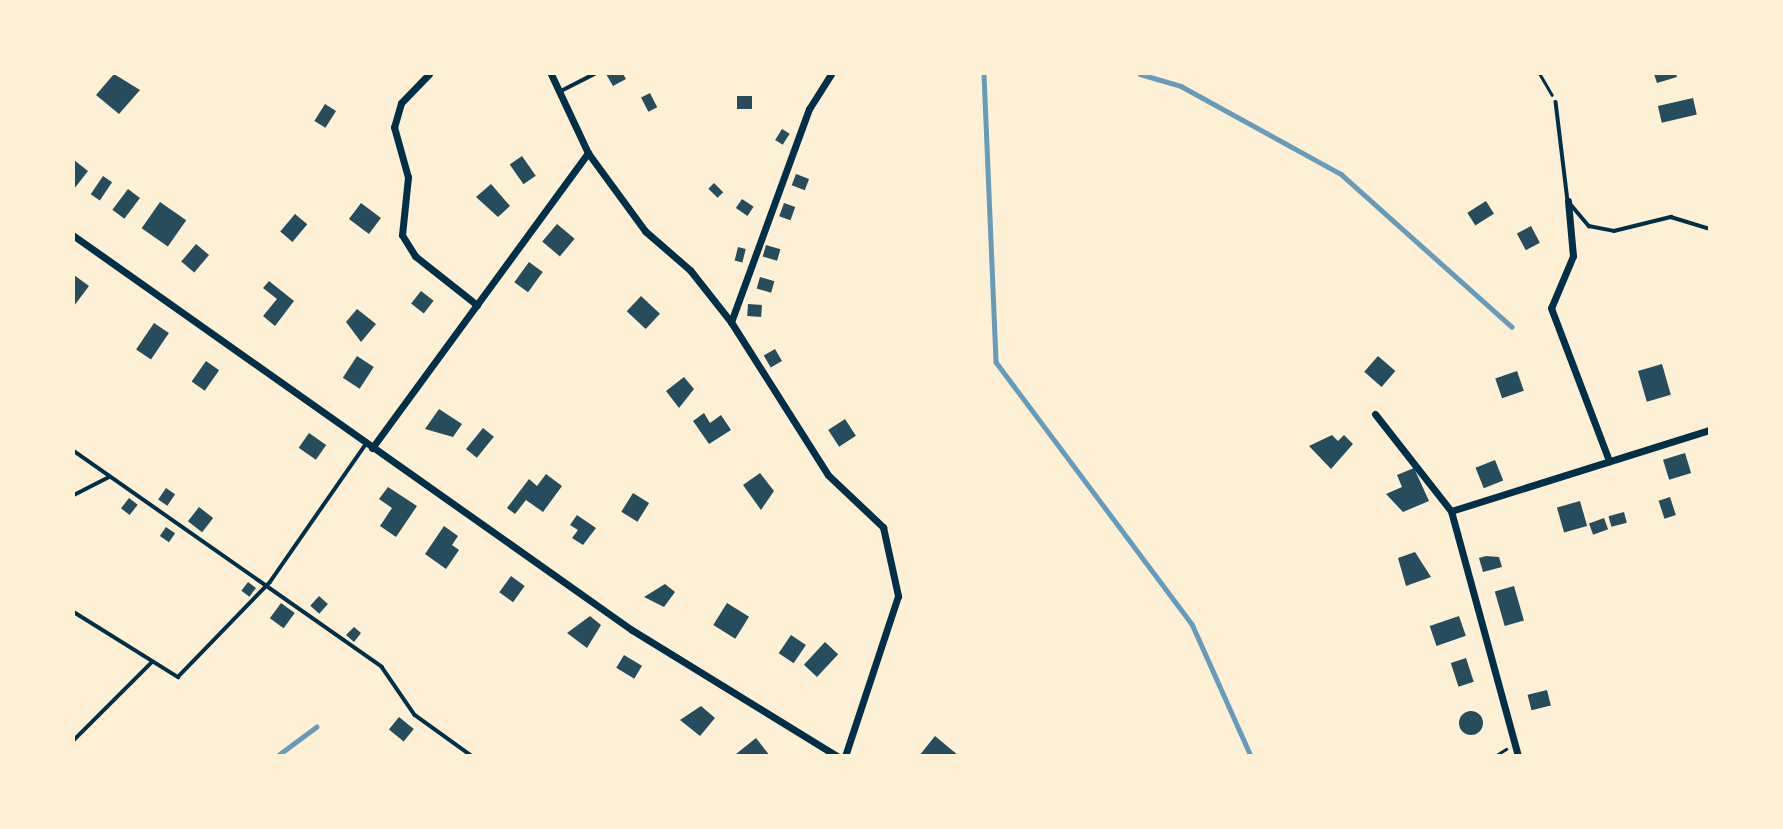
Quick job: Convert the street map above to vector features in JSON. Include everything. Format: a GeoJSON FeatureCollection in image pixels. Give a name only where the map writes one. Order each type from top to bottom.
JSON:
{"type":"FeatureCollection","features":[{"type":"Feature","properties":{"kind":"street"},"geometry":{"type":"LineString","coordinates":[[429,74],[401,103],[394,127],[408,177],[402,235],[415,256],[477,305]]}},
{"type":"Feature","properties":{"kind":"street"},"geometry":{"type":"LineString","coordinates":[[551,74],[563,90],[588,153],[645,231],[690,270],[731,323],[828,475],[883,527],[898,596],[845,755]]}},
{"type":"Feature","properties":{"kind":"street"},"geometry":{"type":"LineString","coordinates":[[731,323],[809,109],[831,74]]}},
{"type":"Feature","properties":{"kind":"street"},"geometry":{"type":"LineString","coordinates":[[369,446],[588,153]]}},
{"type":"Feature","properties":{"kind":"street"},"geometry":{"type":"LineString","coordinates":[[1568,201],[1573,256],[1551,308],[1609,461]]}},
{"type":"Feature","properties":{"kind":"street"},"geometry":{"type":"LineString","coordinates":[[74,236],[632,629],[837,755]]}},
{"type":"Feature","properties":{"kind":"street"},"geometry":{"type":"LineString","coordinates":[[1375,414],[1451,511],[1518,755]]}},
{"type":"Feature","properties":{"kind":"street"},"geometry":{"type":"LineString","coordinates":[[1451,511],[1710,430]]}},
{"type":"Feature","properties":{"kind":"lane"},"geometry":{"type":"LineString","coordinates":[[563,90],[594,74]]}},
{"type":"Feature","properties":{"kind":"lane"},"geometry":{"type":"LineString","coordinates":[[1556,102],[1568,201],[1589,226],[1614,231],[1671,217],[1710,229]]}},
{"type":"Feature","properties":{"kind":"lane"},"geometry":{"type":"LineString","coordinates":[[74,612],[178,677],[264,588],[369,446]]}},
{"type":"Feature","properties":{"kind":"lane"},"geometry":{"type":"LineString","coordinates":[[74,451],[264,588],[382,667],[415,715],[472,755]]}},
{"type":"Feature","properties":{"kind":"lane"},"geometry":{"type":"LineString","coordinates":[[74,495],[108,477]]}},
{"type":"Feature","properties":{"kind":"lane"},"geometry":{"type":"LineString","coordinates":[[74,740],[152,662]]}},
{"type":"Feature","properties":{"kind":"path"},"geometry":{"type":"LineString","coordinates":[[1540,74],[1556,102]]}},
{"type":"Feature","properties":{"kind":"building"},"geometry":{"type":"Polygon","coordinates":[[[114,74],[140,90],[119,114],[96,95],[114,74]]]}},
{"type":"Feature","properties":{"kind":"building"},"geometry":{"type":"Polygon","coordinates":[[[606,74],[623,74],[626,79],[613,86],[606,74]]]}},
{"type":"Feature","properties":{"kind":"building"},"geometry":{"type":"Polygon","coordinates":[[[1654,74],[1676,74],[1677,77],[1657,83],[1654,74]]]}},
{"type":"Feature","properties":{"kind":"building"},"geometry":{"type":"Polygon","coordinates":[[[650,93],[657,107],[648,112],[641,98],[650,93]]]}},
{"type":"Feature","properties":{"kind":"building"},"geometry":{"type":"Polygon","coordinates":[[[737,96],[752,96],[752,109],[737,109],[737,96]]]}},
{"type":"Feature","properties":{"kind":"building"},"geometry":{"type":"Polygon","coordinates":[[[1693,98],[1697,115],[1662,123],[1658,106],[1693,98]]]}},
{"type":"Feature","properties":{"kind":"building"},"geometry":{"type":"Polygon","coordinates":[[[325,104],[336,111],[325,128],[314,121],[325,104]]]}},
{"type":"Feature","properties":{"kind":"building"},"geometry":{"type":"Polygon","coordinates":[[[782,129],[790,134],[783,145],[775,140],[782,129]]]}},
{"type":"Feature","properties":{"kind":"building"},"geometry":{"type":"Polygon","coordinates":[[[522,156],[536,176],[523,184],[510,165],[522,156]]]}},
{"type":"Feature","properties":{"kind":"building"},"geometry":{"type":"Polygon","coordinates":[[[74,160],[88,171],[74,189],[74,160]]]}},
{"type":"Feature","properties":{"kind":"building"},"geometry":{"type":"Polygon","coordinates":[[[796,174],[809,179],[805,190],[792,185],[796,174]]]}},
{"type":"Feature","properties":{"kind":"building"},"geometry":{"type":"Polygon","coordinates":[[[103,176],[112,182],[100,200],[91,194],[103,176]]]}},
{"type":"Feature","properties":{"kind":"building"},"geometry":{"type":"Polygon","coordinates":[[[714,183],[723,192],[718,198],[708,189],[714,183]]]}},
{"type":"Feature","properties":{"kind":"building"},"geometry":{"type":"Polygon","coordinates":[[[491,184],[510,206],[498,217],[476,197],[491,184]]]}},
{"type":"Feature","properties":{"kind":"building"},"geometry":{"type":"Polygon","coordinates":[[[128,189],[140,198],[124,219],[112,210],[128,189]]]}},
{"type":"Feature","properties":{"kind":"building"},"geometry":{"type":"Polygon","coordinates":[[[742,199],[754,207],[747,216],[736,208],[742,199]]]}},
{"type":"Feature","properties":{"kind":"building"},"geometry":{"type":"Polygon","coordinates":[[[1486,201],[1494,214],[1475,225],[1467,213],[1486,201]]]}},
{"type":"Feature","properties":{"kind":"building"},"geometry":{"type":"Polygon","coordinates":[[[160,202],[186,220],[168,247],[142,228],[160,202]]]}},
{"type":"Feature","properties":{"kind":"building"},"geometry":{"type":"Polygon","coordinates":[[[361,203],[381,218],[369,234],[349,219],[361,203]]]}},
{"type":"Feature","properties":{"kind":"building"},"geometry":{"type":"Polygon","coordinates":[[[784,203],[795,207],[790,220],[779,216],[784,203]]]}},
{"type":"Feature","properties":{"kind":"building"},"geometry":{"type":"Polygon","coordinates":[[[295,214],[307,224],[292,242],[280,232],[295,214]]]}},
{"type":"Feature","properties":{"kind":"building"},"geometry":{"type":"Polygon","coordinates":[[[557,224],[575,239],[560,256],[542,242],[557,224]]]}},
{"type":"Feature","properties":{"kind":"building"},"geometry":{"type":"Polygon","coordinates":[[[1531,226],[1540,243],[1526,250],[1517,234],[1531,226]]]}},
{"type":"Feature","properties":{"kind":"building"},"geometry":{"type":"Polygon","coordinates":[[[196,244],[209,255],[194,273],[181,262],[196,244]]]}},
{"type":"Feature","properties":{"kind":"building"},"geometry":{"type":"Polygon","coordinates":[[[766,245],[780,249],[777,261],[763,257],[766,245]]]}},
{"type":"Feature","properties":{"kind":"building"},"geometry":{"type":"Polygon","coordinates":[[[738,247],[746,249],[742,263],[735,261],[738,247]]]}},
{"type":"Feature","properties":{"kind":"building"},"geometry":{"type":"Polygon","coordinates":[[[529,262],[543,272],[528,292],[514,282],[529,262]]]}},
{"type":"Feature","properties":{"kind":"building"},"geometry":{"type":"Polygon","coordinates":[[[74,275],[89,286],[74,306],[74,275]]]}},
{"type":"Feature","properties":{"kind":"building"},"geometry":{"type":"Polygon","coordinates":[[[760,277],[774,281],[771,293],[757,289],[760,277]]]}},
{"type":"Feature","properties":{"kind":"building"},"geometry":{"type":"Polygon","coordinates":[[[269,281],[294,301],[275,326],[263,316],[277,299],[263,288],[269,281]]]}},
{"type":"Feature","properties":{"kind":"building"},"geometry":{"type":"Polygon","coordinates":[[[421,291],[434,301],[424,313],[411,304],[421,291]]]}},
{"type":"Feature","properties":{"kind":"building"},"geometry":{"type":"Polygon","coordinates":[[[641,296],[660,314],[646,329],[627,311],[641,296]]]}},
{"type":"Feature","properties":{"kind":"building"},"geometry":{"type":"Polygon","coordinates":[[[748,304],[762,305],[761,317],[747,316],[748,304]]]}},
{"type":"Feature","properties":{"kind":"building"},"geometry":{"type":"Polygon","coordinates":[[[357,309],[376,324],[361,342],[346,322],[357,309]]]}},
{"type":"Feature","properties":{"kind":"building"},"geometry":{"type":"Polygon","coordinates":[[[154,323],[169,333],[151,360],[136,350],[154,323]]]}},
{"type":"Feature","properties":{"kind":"building"},"geometry":{"type":"Polygon","coordinates":[[[775,349],[782,361],[771,368],[764,356],[775,349]]]}},
{"type":"Feature","properties":{"kind":"building"},"geometry":{"type":"Polygon","coordinates":[[[357,356],[374,367],[360,389],[343,378],[357,356]]]}},
{"type":"Feature","properties":{"kind":"building"},"geometry":{"type":"Polygon","coordinates":[[[1378,356],[1395,371],[1382,387],[1364,372],[1378,356]]]}},
{"type":"Feature","properties":{"kind":"building"},"geometry":{"type":"Polygon","coordinates":[[[206,361],[219,370],[205,391],[192,381],[206,361]]]}},
{"type":"Feature","properties":{"kind":"building"},"geometry":{"type":"Polygon","coordinates":[[[1662,364],[1671,395],[1647,402],[1638,371],[1662,364]]]}},
{"type":"Feature","properties":{"kind":"building"},"geometry":{"type":"Polygon","coordinates":[[[1517,371],[1524,391],[1502,398],[1495,378],[1517,371]]]}},
{"type":"Feature","properties":{"kind":"building"},"geometry":{"type":"Polygon","coordinates":[[[684,377],[694,389],[679,408],[666,391],[684,377]]]}},
{"type":"Feature","properties":{"kind":"building"},"geometry":{"type":"Polygon","coordinates":[[[439,409],[462,424],[453,437],[425,429],[439,409]]]}},
{"type":"Feature","properties":{"kind":"building"},"geometry":{"type":"Polygon","coordinates":[[[704,413],[710,423],[721,415],[731,430],[709,444],[693,421],[704,413]]]}},
{"type":"Feature","properties":{"kind":"building"},"geometry":{"type":"Polygon","coordinates":[[[845,419],[856,436],[839,447],[828,430],[845,419]]]}},
{"type":"Feature","properties":{"kind":"building"},"geometry":{"type":"Polygon","coordinates":[[[483,428],[494,437],[477,458],[466,449],[483,428]]]}},
{"type":"Feature","properties":{"kind":"building"},"geometry":{"type":"Polygon","coordinates":[[[309,433],[326,445],[316,460],[299,448],[309,433]]]}},
{"type":"Feature","properties":{"kind":"building"},"geometry":{"type":"Polygon","coordinates":[[[1332,435],[1338,441],[1344,435],[1353,444],[1331,469],[1309,446],[1332,435]]]}},
{"type":"Feature","properties":{"kind":"building"},"geometry":{"type":"Polygon","coordinates":[[[1685,453],[1691,473],[1669,480],[1663,460],[1685,453]]]}},
{"type":"Feature","properties":{"kind":"building"},"geometry":{"type":"Polygon","coordinates":[[[1495,460],[1503,480],[1484,488],[1476,468],[1495,460]]]}},
{"type":"Feature","properties":{"kind":"building"},"geometry":{"type":"Polygon","coordinates":[[[1414,468],[1429,501],[1403,512],[1386,494],[1402,487],[1397,475],[1414,468]]]}},
{"type":"Feature","properties":{"kind":"building"},"geometry":{"type":"Polygon","coordinates":[[[760,473],[774,491],[761,510],[743,485],[760,473]]]}},
{"type":"Feature","properties":{"kind":"building"},"geometry":{"type":"Polygon","coordinates":[[[546,474],[562,486],[543,512],[526,500],[515,514],[507,508],[529,479],[537,486],[546,474]]]}},
{"type":"Feature","properties":{"kind":"building"},"geometry":{"type":"Polygon","coordinates":[[[388,487],[417,506],[396,537],[380,526],[392,508],[379,499],[388,487]]]}},
{"type":"Feature","properties":{"kind":"building"},"geometry":{"type":"Polygon","coordinates":[[[166,488],[175,494],[167,506],[158,500],[166,488]]]}},
{"type":"Feature","properties":{"kind":"building"},"geometry":{"type":"Polygon","coordinates":[[[633,493],[649,503],[637,522],[621,512],[633,493]]]}},
{"type":"Feature","properties":{"kind":"building"},"geometry":{"type":"Polygon","coordinates":[[[1670,497],[1676,515],[1664,519],[1659,501],[1670,497]]]}},
{"type":"Feature","properties":{"kind":"building"},"geometry":{"type":"Polygon","coordinates":[[[129,498],[138,505],[130,515],[121,508],[129,498]]]}},
{"type":"Feature","properties":{"kind":"building"},"geometry":{"type":"Polygon","coordinates":[[[1580,501],[1587,526],[1564,533],[1557,508],[1580,501]]]}},
{"type":"Feature","properties":{"kind":"building"},"geometry":{"type":"Polygon","coordinates":[[[199,507],[213,518],[202,532],[188,521],[199,507]]]}},
{"type":"Feature","properties":{"kind":"building"},"geometry":{"type":"Polygon","coordinates":[[[1624,512],[1627,523],[1611,527],[1609,516],[1624,512]]]}},
{"type":"Feature","properties":{"kind":"building"},"geometry":{"type":"Polygon","coordinates":[[[577,515],[596,528],[583,545],[572,538],[578,530],[570,525],[577,515]]]}},
{"type":"Feature","properties":{"kind":"building"},"geometry":{"type":"Polygon","coordinates":[[[1604,518],[1608,529],[1593,535],[1589,523],[1604,518]]]}},
{"type":"Feature","properties":{"kind":"building"},"geometry":{"type":"Polygon","coordinates":[[[444,526],[458,536],[452,545],[459,550],[446,569],[425,554],[444,526]]]}},
{"type":"Feature","properties":{"kind":"building"},"geometry":{"type":"Polygon","coordinates":[[[166,527],[175,533],[169,542],[160,536],[166,527]]]}},
{"type":"Feature","properties":{"kind":"building"},"geometry":{"type":"Polygon","coordinates":[[[1415,552],[1431,577],[1406,586],[1398,558],[1415,552]]]}},
{"type":"Feature","properties":{"kind":"building"},"geometry":{"type":"Polygon","coordinates":[[[1499,557],[1502,567],[1483,572],[1479,558],[1499,557]]]}},
{"type":"Feature","properties":{"kind":"building"},"geometry":{"type":"Polygon","coordinates":[[[511,576],[525,586],[513,602],[499,592],[511,576]]]}},
{"type":"Feature","properties":{"kind":"building"},"geometry":{"type":"Polygon","coordinates":[[[248,582],[256,588],[249,597],[241,591],[248,582]]]}},
{"type":"Feature","properties":{"kind":"building"},"geometry":{"type":"Polygon","coordinates":[[[665,584],[675,592],[664,607],[644,597],[665,584]]]}},
{"type":"Feature","properties":{"kind":"building"},"geometry":{"type":"Polygon","coordinates":[[[1514,586],[1524,621],[1505,626],[1495,592],[1514,586]]]}},
{"type":"Feature","properties":{"kind":"building"},"geometry":{"type":"Polygon","coordinates":[[[319,596],[328,604],[319,614],[310,606],[319,596]]]}},
{"type":"Feature","properties":{"kind":"building"},"geometry":{"type":"Polygon","coordinates":[[[281,603],[295,613],[284,628],[270,618],[281,603]]]}},
{"type":"Feature","properties":{"kind":"building"},"geometry":{"type":"Polygon","coordinates":[[[727,603],[749,617],[735,639],[713,625],[727,603]]]}},
{"type":"Feature","properties":{"kind":"building"},"geometry":{"type":"Polygon","coordinates":[[[590,616],[601,625],[587,648],[567,633],[590,616]]]}},
{"type":"Feature","properties":{"kind":"building"},"geometry":{"type":"Polygon","coordinates":[[[1459,616],[1466,636],[1437,646],[1430,626],[1459,616]]]}},
{"type":"Feature","properties":{"kind":"building"},"geometry":{"type":"Polygon","coordinates":[[[354,627],[361,633],[354,642],[346,635],[354,627]]]}},
{"type":"Feature","properties":{"kind":"building"},"geometry":{"type":"Polygon","coordinates":[[[791,635],[806,645],[794,663],[779,653],[791,635]]]}},
{"type":"Feature","properties":{"kind":"building"},"geometry":{"type":"Polygon","coordinates":[[[825,642],[838,654],[817,677],[804,665],[825,642]]]}},
{"type":"Feature","properties":{"kind":"building"},"geometry":{"type":"Polygon","coordinates":[[[624,655],[642,666],[634,679],[616,668],[624,655]]]}},
{"type":"Feature","properties":{"kind":"building"},"geometry":{"type":"Polygon","coordinates":[[[1466,658],[1474,682],[1459,687],[1451,663],[1466,658]]]}},
{"type":"Feature","properties":{"kind":"building"},"geometry":{"type":"Polygon","coordinates":[[[1547,690],[1551,706],[1531,710],[1528,695],[1547,690]]]}},
{"type":"Feature","properties":{"kind":"building"},"geometry":{"type":"Polygon","coordinates":[[[701,706],[715,718],[700,736],[680,720],[701,706]]]}},
{"type":"Feature","properties":{"kind":"building"},"geometry":{"type":"Polygon","coordinates":[[[1471,711],[1479,715],[1483,723],[1479,731],[1471,735],[1463,731],[1459,723],[1463,715],[1471,711]]]}},
{"type":"Feature","properties":{"kind":"building"},"geometry":{"type":"Polygon","coordinates":[[[399,717],[414,729],[404,741],[389,729],[399,717]]]}},
{"type":"Feature","properties":{"kind":"building"},"geometry":{"type":"Polygon","coordinates":[[[935,736],[959,756],[919,756],[935,736]]]}},
{"type":"Feature","properties":{"kind":"building"},"geometry":{"type":"Polygon","coordinates":[[[756,738],[770,756],[737,756],[736,754],[756,738]]]}},
{"type":"Feature","properties":{"kind":"waterway"},"geometry":{"type":"LineString","coordinates":[[984,74],[996,362],[1192,624],[1251,756]]}},
{"type":"Feature","properties":{"kind":"waterway"},"geometry":{"type":"LineString","coordinates":[[1140,74],[1181,86],[1341,174],[1512,327]]}},
{"type":"Feature","properties":{"kind":"waterway"},"geometry":{"type":"LineString","coordinates":[[277,756],[316,727]]}}]}
